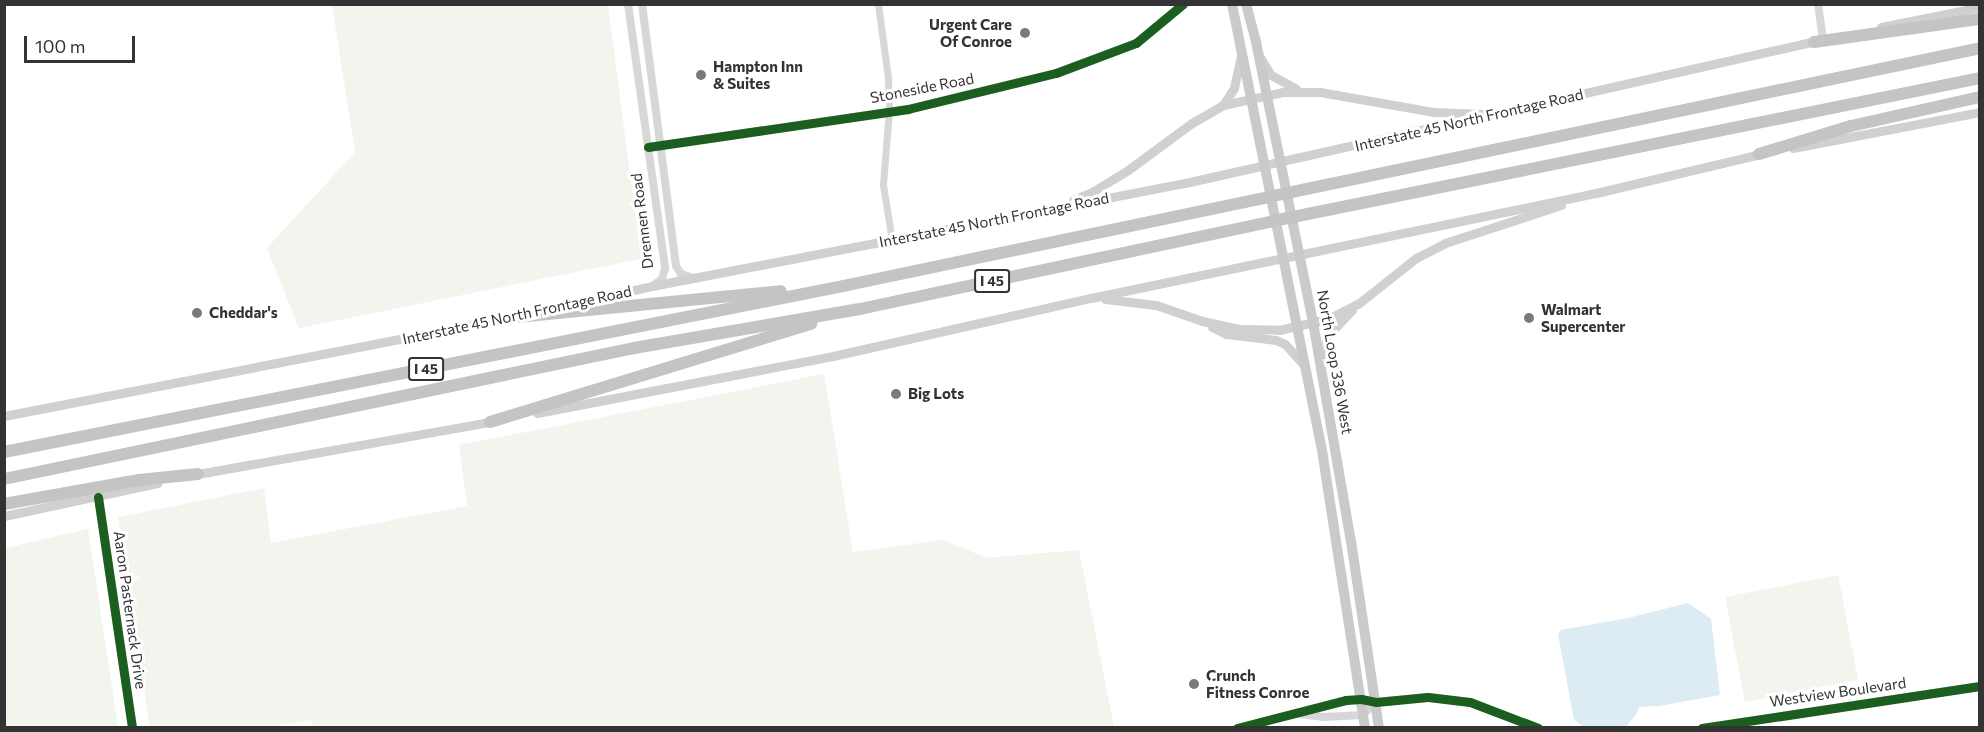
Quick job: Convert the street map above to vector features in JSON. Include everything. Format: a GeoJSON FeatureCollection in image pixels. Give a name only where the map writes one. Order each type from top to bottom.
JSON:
{"type":"FeatureCollection","features":[{"type":"Feature","properties":{"kind":"highway"},"geometry":{"type":"LineString","coordinates":[[1819,41],[1980,19]]}},
{"type":"Feature","properties":{"kind":"highway","name":"I 45"},"geometry":{"type":"LineString","coordinates":[[4,452],[848,285],[1980,48]]}},
{"type":"Feature","properties":{"kind":"highway","name":"I 45"},"geometry":{"type":"LineString","coordinates":[[4,479],[634,348],[860,309],[1273,221],[1980,78]]}},
{"type":"Feature","properties":{"kind":"highway"},"geometry":{"type":"LineString","coordinates":[[1759,154],[1851,126],[1980,97]]}},
{"type":"Feature","properties":{"kind":"highway"},"geometry":{"type":"LineString","coordinates":[[517,317],[848,285]]}},
{"type":"Feature","properties":{"kind":"highway"},"geometry":{"type":"LineString","coordinates":[[490,422],[860,309]]}},
{"type":"Feature","properties":{"kind":"highway"},"geometry":{"type":"LineString","coordinates":[[4,504],[139,480],[198,474]]}},
{"type":"Feature","properties":{"kind":"main road","name":"North Loop 336 West"},"geometry":{"type":"LineString","coordinates":[[1232,4],[1306,367],[1338,543],[1365,728]]}},
{"type":"Feature","properties":{"kind":"main road","name":"North Loop 336 West"},"geometry":{"type":"LineString","coordinates":[[1246,4],[1313,322],[1349,530],[1379,728]]}},
{"type":"Feature","properties":{"kind":"main road","name":"Interstate 45 North Frontage Road"},"geometry":{"type":"LineString","coordinates":[[4,416],[517,317],[652,286],[1196,180],[1980,7]]}},
{"type":"Feature","properties":{"kind":"main road"},"geometry":{"type":"LineString","coordinates":[[1223,105],[1234,88],[1241,54]]}},
{"type":"Feature","properties":{"kind":"main road"},"geometry":{"type":"LineString","coordinates":[[1258,54],[1275,79],[1301,91]]}},
{"type":"Feature","properties":{"kind":"main road"},"geometry":{"type":"LineString","coordinates":[[1054,208],[1092,192],[1128,170],[1192,123],[1223,105],[1251,99],[1301,91],[1330,94],[1399,108],[1492,116]]}},
{"type":"Feature","properties":{"kind":"main road"},"geometry":{"type":"LineString","coordinates":[[4,516],[198,474],[490,422],[833,356],[1091,298],[1596,193],[1759,154],[1980,112]]}},
{"type":"Feature","properties":{"kind":"main road"},"geometry":{"type":"LineString","coordinates":[[1320,365],[1327,336],[1358,304],[1416,258],[1445,243],[1596,193]]}},
{"type":"Feature","properties":{"kind":"main road"},"geometry":{"type":"LineString","coordinates":[[1091,298],[1156,305],[1202,321],[1258,331],[1313,322],[1358,304]]}},
{"type":"Feature","properties":{"kind":"main road"},"geometry":{"type":"LineString","coordinates":[[1202,321],[1226,334],[1276,340],[1285,344],[1306,367]]}},
{"type":"Feature","properties":{"kind":"street","name":"Drennen Road"},"geometry":{"type":"LineString","coordinates":[[628,4],[665,268],[662,279],[652,286]]}},
{"type":"Feature","properties":{"kind":"street","name":"Drennen Road"},"geometry":{"type":"LineString","coordinates":[[642,4],[676,266],[681,274],[694,279]]}},
{"type":"Feature","properties":{"kind":"street"},"geometry":{"type":"LineString","coordinates":[[878,4],[888,78],[889,110],[883,185],[892,240]]}},
{"type":"Feature","properties":{"kind":"street","name":"Stoneside Road"},"geometry":{"type":"LineString","coordinates":[[648,147],[931,104],[1028,80],[1117,52],[1136,43],[1183,4]]}},
{"type":"Feature","properties":{"kind":"street"},"geometry":{"type":"LineString","coordinates":[[1818,4],[1819,41]]}},
{"type":"Feature","properties":{"kind":"street","name":"Aaron Pasternack Drive"},"geometry":{"type":"LineString","coordinates":[[98,496],[132,728]]}},
{"type":"Feature","properties":{"kind":"street","name":"Westview Boulevard"},"geometry":{"type":"LineString","coordinates":[[1702,728],[1980,686]]}},
{"type":"Feature","properties":{"kind":"street"},"geometry":{"type":"LineString","coordinates":[[1238,728],[1299,714],[1322,705],[1361,699],[1376,702],[1405,698],[1446,698],[1488,707],[1538,728]]}},
{"type":"Feature","properties":{"kind":"street"},"geometry":{"type":"LineString","coordinates":[[1299,714],[1324,717],[1363,715],[1376,702]]}},
{"type":"Feature","properties":{"kind":"shaded area"},"geometry":{"type":"Polygon","coordinates":[[[332,5],[608,5],[641,259],[299,328],[267,248],[355,152],[332,5]]]}},
{"type":"Feature","properties":{"kind":"shaded area"},"geometry":{"type":"Polygon","coordinates":[[[824,374],[853,552],[943,540],[987,558],[1079,550],[1114,727],[313,728],[311,720],[270,727],[150,727],[118,517],[264,488],[271,543],[467,506],[459,445],[824,374]]]}},
{"type":"Feature","properties":{"kind":"shaded area"},"geometry":{"type":"Polygon","coordinates":[[[88,529],[118,727],[5,727],[5,548],[88,529]]]}},
{"type":"Feature","properties":{"kind":"shaded area"},"geometry":{"type":"Polygon","coordinates":[[[1838,575],[1858,680],[1745,702],[1725,597],[1838,575]]]}},
{"type":"Feature","properties":{"kind":"shaded area"},"geometry":{"type":"Polygon","coordinates":[[[1688,603],[1711,619],[1720,695],[1659,706],[1639,707],[1626,727],[1583,727],[1574,720],[1558,634],[1561,630],[1628,618],[1688,603]]]}},
{"type":"Feature","properties":{"kind":"cycle path"},"geometry":{"type":"LineString","coordinates":[[648,147],[908,109],[1056,73],[1136,43],[1183,4]]}},
{"type":"Feature","properties":{"kind":"cycle path"},"geometry":{"type":"LineString","coordinates":[[98,497],[132,728]]}},
{"type":"Feature","properties":{"kind":"cycle path"},"geometry":{"type":"LineString","coordinates":[[1702,728],[1980,686]]}},
{"type":"Feature","properties":{"kind":"cycle path"},"geometry":{"type":"LineString","coordinates":[[1237,728],[1346,700],[1361,699],[1376,702],[1428,697],[1470,702],[1538,728]]}},
{"type":"Feature","properties":{"kind":"place","name":"Urgent Care Of Conroe"},"geometry":{"type":"Point","coordinates":[1025,33]}},
{"type":"Feature","properties":{"kind":"place","name":"Hampton Inn & Suites"},"geometry":{"type":"Point","coordinates":[701,75]}},
{"type":"Feature","properties":{"kind":"place","name":"Cheddar's"},"geometry":{"type":"Point","coordinates":[197,313]}},
{"type":"Feature","properties":{"kind":"place","name":"Walmart Supercenter"},"geometry":{"type":"Point","coordinates":[1529,318]}},
{"type":"Feature","properties":{"kind":"place","name":"Big Lots"},"geometry":{"type":"Point","coordinates":[896,394]}},
{"type":"Feature","properties":{"kind":"place","name":"Crunch Fitness Conroe"},"geometry":{"type":"Point","coordinates":[1194,684]}}]}
